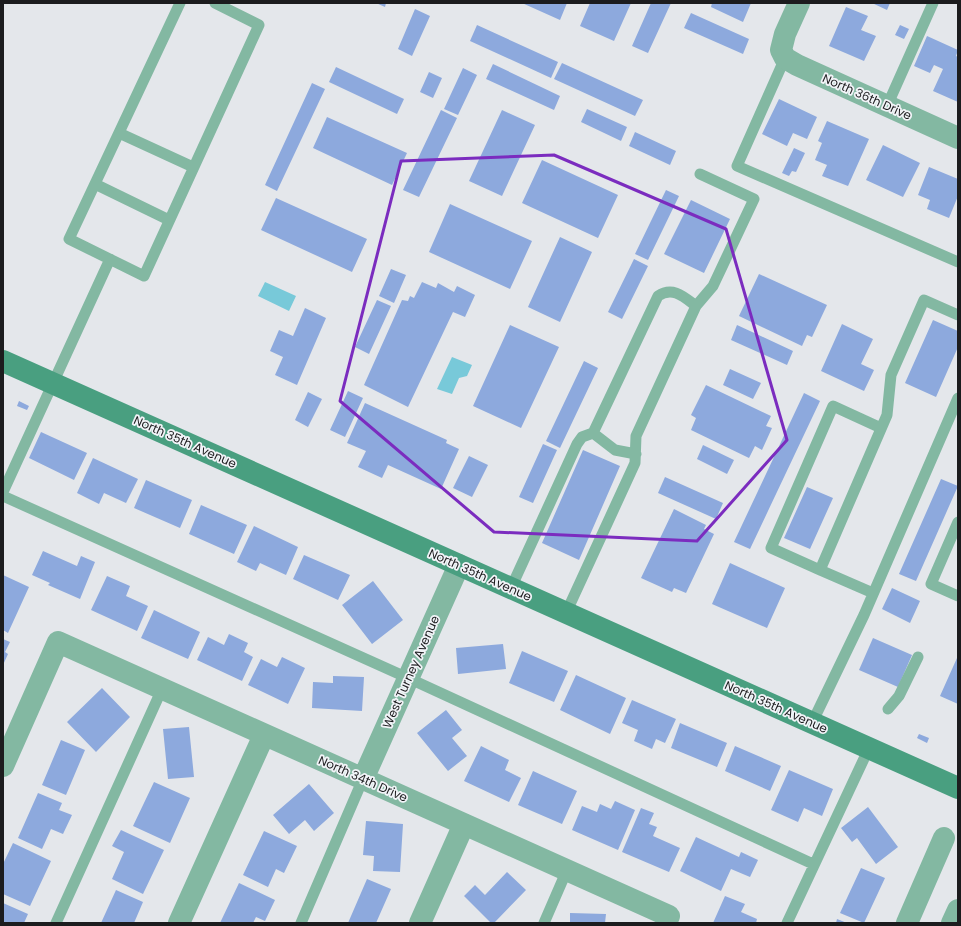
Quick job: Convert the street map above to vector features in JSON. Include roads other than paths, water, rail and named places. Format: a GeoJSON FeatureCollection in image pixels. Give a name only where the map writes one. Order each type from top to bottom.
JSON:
{"type":"FeatureCollection","features":[{"type":"Feature","properties":{"kind":"main road","name":"North 35th Avenue"},"geometry":{"type":"LineString","coordinates":[[3,361],[958,788]]}},
{"type":"Feature","properties":{"kind":"street"},"geometry":{"type":"LineString","coordinates":[[783,54],[785,34],[799,3]]}},
{"type":"Feature","properties":{"kind":"street","name":"North 36th Drive"},"geometry":{"type":"LineString","coordinates":[[783,54],[887,106],[958,138]]}},
{"type":"Feature","properties":{"kind":"street","name":"West Turney Avenue"},"geometry":{"type":"LineString","coordinates":[[364,779],[459,565]]}},
{"type":"Feature","properties":{"kind":"street","name":"North 34th Drive"},"geometry":{"type":"LineString","coordinates":[[3,766],[58,642],[568,870],[667,920]]}},
{"type":"Feature","properties":{"kind":"street"},"geometry":{"type":"LineString","coordinates":[[179,923],[264,735]]}},
{"type":"Feature","properties":{"kind":"street"},"geometry":{"type":"LineString","coordinates":[[420,923],[464,824]]}},
{"type":"Feature","properties":{"kind":"street"},"geometry":{"type":"LineString","coordinates":[[907,923],[944,838]]}},
{"type":"Feature","properties":{"kind":"street"},"geometry":{"type":"LineString","coordinates":[[952,923],[958,910]]}},
{"type":"Feature","properties":{"kind":"lane"},"geometry":{"type":"LineString","coordinates":[[180,3],[69,239],[144,276],[259,25],[215,3]]}},
{"type":"Feature","properties":{"kind":"lane"},"geometry":{"type":"LineString","coordinates":[[887,106],[933,3]]}},
{"type":"Feature","properties":{"kind":"lane"},"geometry":{"type":"LineString","coordinates":[[783,54],[737,166],[958,262]]}},
{"type":"Feature","properties":{"kind":"lane"},"geometry":{"type":"LineString","coordinates":[[119,133],[194,167]]}},
{"type":"Feature","properties":{"kind":"lane"},"geometry":{"type":"LineString","coordinates":[[566,613],[635,463],[636,436],[696,306],[713,286],[754,199],[700,174]]}},
{"type":"Feature","properties":{"kind":"lane"},"geometry":{"type":"LineString","coordinates":[[95,184],[169,220]]}},
{"type":"Feature","properties":{"kind":"lane"},"geometry":{"type":"LineString","coordinates":[[3,492],[110,259]]}},
{"type":"Feature","properties":{"kind":"lane"},"geometry":{"type":"LineString","coordinates":[[511,588],[577,444],[582,436],[593,433],[658,296],[664,292],[676,292],[696,306]]}},
{"type":"Feature","properties":{"kind":"lane"},"geometry":{"type":"LineString","coordinates":[[820,570],[887,415],[891,375],[924,300],[958,315]]}},
{"type":"Feature","properties":{"kind":"lane"},"geometry":{"type":"LineString","coordinates":[[812,723],[873,593],[958,398]]}},
{"type":"Feature","properties":{"kind":"lane"},"geometry":{"type":"LineString","coordinates":[[873,593],[771,548],[833,406],[881,428]]}},
{"type":"Feature","properties":{"kind":"lane"},"geometry":{"type":"LineString","coordinates":[[593,433],[615,450],[636,454]]}},
{"type":"Feature","properties":{"kind":"lane"},"geometry":{"type":"LineString","coordinates":[[3,496],[408,678],[813,864]]}},
{"type":"Feature","properties":{"kind":"lane"},"geometry":{"type":"LineString","coordinates":[[958,522],[932,584],[958,596]]}},
{"type":"Feature","properties":{"kind":"lane"},"geometry":{"type":"LineString","coordinates":[[888,709],[899,696],[918,657]]}},
{"type":"Feature","properties":{"kind":"lane"},"geometry":{"type":"LineString","coordinates":[[56,923],[162,689]]}},
{"type":"Feature","properties":{"kind":"lane"},"geometry":{"type":"LineString","coordinates":[[787,923],[813,864],[869,748]]}},
{"type":"Feature","properties":{"kind":"lane"},"geometry":{"type":"LineString","coordinates":[[301,923],[364,779]]}},
{"type":"Feature","properties":{"kind":"lane"},"geometry":{"type":"LineString","coordinates":[[544,923],[568,870]]}},
{"type":"Feature","properties":{"kind":"water"},"geometry":{"type":"Polygon","coordinates":[[[265,282],[296,296],[289,311],[258,296],[265,282]]]}},
{"type":"Feature","properties":{"kind":"water"},"geometry":{"type":"Polygon","coordinates":[[[452,357],[472,365],[467,376],[459,378],[452,394],[437,389],[452,357]]]}}]}
